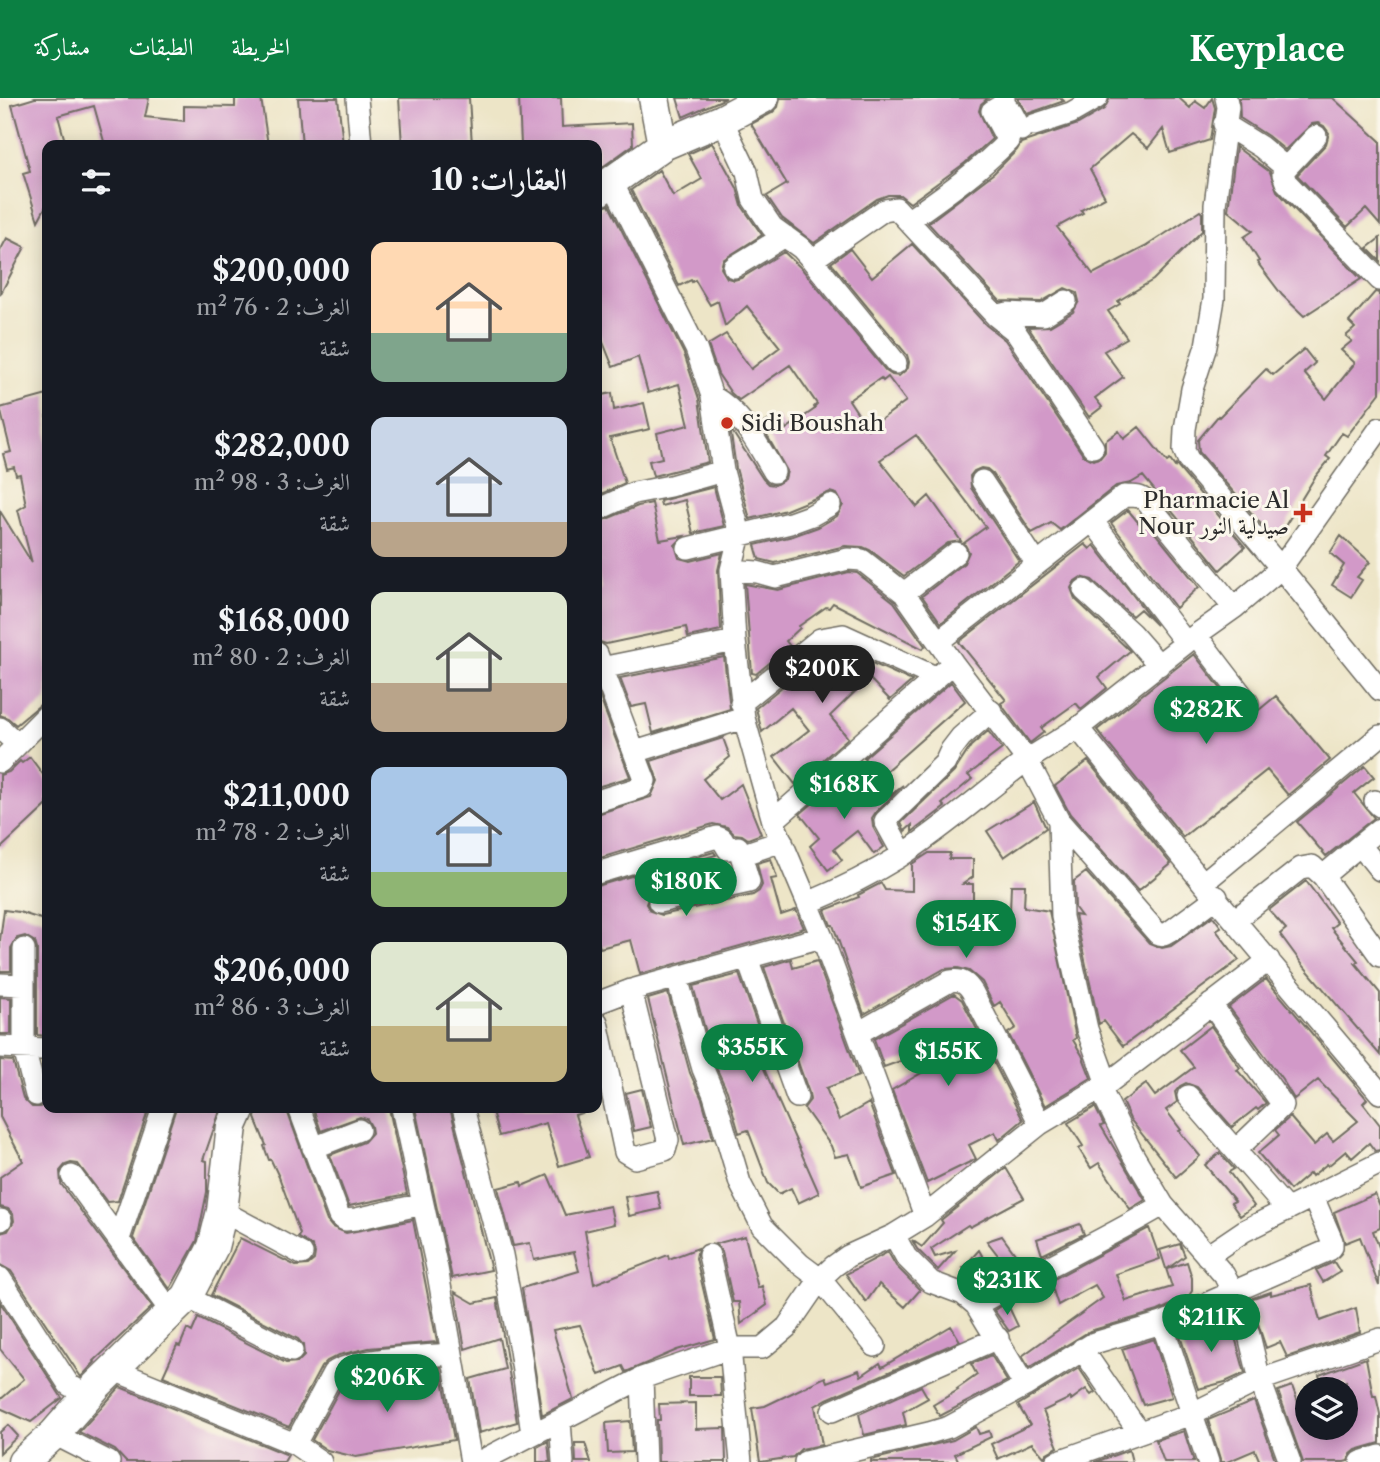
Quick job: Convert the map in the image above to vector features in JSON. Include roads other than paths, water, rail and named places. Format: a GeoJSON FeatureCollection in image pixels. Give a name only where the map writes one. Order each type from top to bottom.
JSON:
{"type":"FeatureCollection","features":[{"type":"Feature","properties":{"kind":"street"},"geometry":{"type":"LineString","coordinates":[[357,98],[361,140]]}},
{"type":"Feature","properties":{"kind":"street"},"geometry":{"type":"LineString","coordinates":[[654,98],[663,145]]}},
{"type":"Feature","properties":{"kind":"street"},"geometry":{"type":"LineString","coordinates":[[763,98],[722,120],[663,145],[604,187],[696,349],[712,396],[723,471],[740,534],[731,570],[743,711],[777,831],[859,1033],[925,1216]]}},
{"type":"Feature","properties":{"kind":"street"},"geometry":{"type":"LineString","coordinates":[[909,220],[954,188],[1008,141],[992,111],[1004,101],[1028,128],[1071,113],[1097,98]]}},
{"type":"Feature","properties":{"kind":"street"},"geometry":{"type":"LineString","coordinates":[[1226,98],[1228,107],[1215,205],[1214,299],[1206,346],[1192,389],[1184,450],[1188,459],[1380,690]]}},
{"type":"Feature","properties":{"kind":"street"},"geometry":{"type":"LineString","coordinates":[[722,120],[747,172],[753,199],[772,227],[812,260],[896,363]]}},
{"type":"Feature","properties":{"kind":"street"},"geometry":{"type":"LineString","coordinates":[[1224,124],[1261,147],[1286,169]]}},
{"type":"Feature","properties":{"kind":"street"},"geometry":{"type":"LineString","coordinates":[[1316,136],[1286,169],[1283,174],[1286,182],[1380,280]]}},
{"type":"Feature","properties":{"kind":"street"},"geometry":{"type":"LineString","coordinates":[[812,260],[888,208],[896,208],[996,316],[1015,331],[1093,447]]}},
{"type":"Feature","properties":{"kind":"street"},"geometry":{"type":"LineString","coordinates":[[734,267],[785,236]]}},
{"type":"Feature","properties":{"kind":"street"},"geometry":{"type":"LineString","coordinates":[[996,316],[1008,313],[1044,315],[1066,301]]}},
{"type":"Feature","properties":{"kind":"street"},"geometry":{"type":"LineString","coordinates":[[712,396],[742,419],[774,472]]}},
{"type":"Feature","properties":{"kind":"street"},"geometry":{"type":"LineString","coordinates":[[808,903],[850,885],[903,854],[1027,760],[1078,728],[1234,608],[1281,568],[1380,428]]}},
{"type":"Feature","properties":{"kind":"street"},"geometry":{"type":"LineString","coordinates":[[602,508],[634,493],[723,471]]}},
{"type":"Feature","properties":{"kind":"street"},"geometry":{"type":"LineString","coordinates":[[982,481],[1037,564]]}},
{"type":"Feature","properties":{"kind":"street"},"geometry":{"type":"LineString","coordinates":[[939,640],[1124,496],[1140,496],[1234,608]]}},
{"type":"Feature","properties":{"kind":"street"},"geometry":{"type":"LineString","coordinates":[[688,548],[790,523],[830,505]]}},
{"type":"Feature","properties":{"kind":"street"},"geometry":{"type":"LineString","coordinates":[[1093,522],[1248,704]]}},
{"type":"Feature","properties":{"kind":"street"},"geometry":{"type":"LineString","coordinates":[[904,593],[956,553]]}},
{"type":"Feature","properties":{"kind":"street"},"geometry":{"type":"LineString","coordinates":[[731,570],[757,572],[775,577],[848,559],[862,560],[904,593],[1027,760],[1059,821],[1158,934],[1164,935],[1171,931],[1210,890],[1380,736]]}},
{"type":"Feature","properties":{"kind":"street"},"geometry":{"type":"LineString","coordinates":[[1084,590],[1131,633],[1159,665]]}},
{"type":"Feature","properties":{"kind":"street"},"geometry":{"type":"LineString","coordinates":[[635,752],[743,711],[820,639],[834,635],[843,635],[935,677]]}},
{"type":"Feature","properties":{"kind":"street"},"geometry":{"type":"LineString","coordinates":[[602,661],[735,641]]}},
{"type":"Feature","properties":{"kind":"street"},"geometry":{"type":"LineString","coordinates":[[741,855],[777,831],[935,677],[953,663]]}},
{"type":"Feature","properties":{"kind":"street"},"geometry":{"type":"LineString","coordinates":[[602,669],[645,784],[602,799]]}},
{"type":"Feature","properties":{"kind":"street"},"geometry":{"type":"LineString","coordinates":[[903,854],[884,821],[945,763],[961,737],[991,711]]}},
{"type":"Feature","properties":{"kind":"street"},"geometry":{"type":"LineString","coordinates":[[0,762],[42,720]]}},
{"type":"Feature","properties":{"kind":"street"},"geometry":{"type":"LineString","coordinates":[[0,728],[16,744]]}},
{"type":"Feature","properties":{"kind":"street"},"geometry":{"type":"LineString","coordinates":[[1078,728],[1380,1093]]}},
{"type":"Feature","properties":{"kind":"street"},"geometry":{"type":"LineString","coordinates":[[1059,821],[1062,917],[1087,1029],[1104,1086],[1132,1153],[1163,1205],[1224,1275],[1233,1292],[1250,1335],[1260,1380],[1290,1462]]}},
{"type":"Feature","properties":{"kind":"street"},"geometry":{"type":"LineString","coordinates":[[1323,876],[1380,829]]}},
{"type":"Feature","properties":{"kind":"street"},"geometry":{"type":"LineString","coordinates":[[602,872],[717,837],[722,839],[728,849],[738,847],[749,883],[659,902]]}},
{"type":"Feature","properties":{"kind":"street"},"geometry":{"type":"LineString","coordinates":[[1360,845],[1380,870]]}},
{"type":"Feature","properties":{"kind":"street"},"geometry":{"type":"LineString","coordinates":[[1236,919],[1301,868],[1315,867],[1380,956]]}},
{"type":"Feature","properties":{"kind":"street"},"geometry":{"type":"LineString","coordinates":[[602,1001],[631,990],[822,937]]}},
{"type":"Feature","properties":{"kind":"street"},"geometry":{"type":"LineString","coordinates":[[24,949],[24,1049],[36,1095]]}},
{"type":"Feature","properties":{"kind":"street"},"geometry":{"type":"LineString","coordinates":[[747,958],[797,1097]]}},
{"type":"Feature","properties":{"kind":"street"},"geometry":{"type":"LineString","coordinates":[[479,1462],[642,1378],[730,1348],[762,1348],[787,1327],[820,1279],[848,1256],[894,1235],[925,1216],[1040,1124],[1104,1086],[1269,960]]}},
{"type":"Feature","properties":{"kind":"street"},"geometry":{"type":"LineString","coordinates":[[677,978],[740,1183],[762,1226],[800,1264],[820,1279],[875,1346]]}},
{"type":"Feature","properties":{"kind":"street"},"geometry":{"type":"LineString","coordinates":[[859,1033],[950,981],[967,983],[1040,1124]]}},
{"type":"Feature","properties":{"kind":"street"},"geometry":{"type":"LineString","coordinates":[[0,984],[23,985]]}},
{"type":"Feature","properties":{"kind":"street"},"geometry":{"type":"LineString","coordinates":[[602,1045],[625,1152],[635,1158],[665,1150],[668,1140],[631,990]]}},
{"type":"Feature","properties":{"kind":"street"},"geometry":{"type":"LineString","coordinates":[[1210,1004],[1283,1105],[1236,1150]]}},
{"type":"Feature","properties":{"kind":"street"},"geometry":{"type":"LineString","coordinates":[[0,1047],[42,1049]]}},
{"type":"Feature","properties":{"kind":"street"},"geometry":{"type":"LineString","coordinates":[[1188,1096],[1287,1210]]}},
{"type":"Feature","properties":{"kind":"street"},"geometry":{"type":"LineString","coordinates":[[119,1239],[161,1113]]}},
{"type":"Feature","properties":{"kind":"street"},"geometry":{"type":"LineString","coordinates":[[62,1446],[87,1395],[179,1305],[213,1247],[222,1211],[232,1126],[238,1113]]}},
{"type":"Feature","properties":{"kind":"street"},"geometry":{"type":"LineString","coordinates":[[301,1113],[339,1216],[345,1220],[423,1204]]}},
{"type":"Feature","properties":{"kind":"street"},"geometry":{"type":"LineString","coordinates":[[403,1113],[437,1268],[471,1462]]}},
{"type":"Feature","properties":{"kind":"street"},"geometry":{"type":"LineString","coordinates":[[464,1113],[502,1255],[532,1434]]}},
{"type":"Feature","properties":{"kind":"street"},"geometry":{"type":"LineString","coordinates":[[313,1148],[359,1130]]}},
{"type":"Feature","properties":{"kind":"street"},"geometry":{"type":"LineString","coordinates":[[1207,1256],[1244,1231],[1380,1163]]}},
{"type":"Feature","properties":{"kind":"street"},"geometry":{"type":"LineString","coordinates":[[72,1176],[119,1239],[179,1305],[292,1350]]}},
{"type":"Feature","properties":{"kind":"street"},"geometry":{"type":"LineString","coordinates":[[805,1462],[949,1427],[1025,1386],[1094,1343],[1163,1322],[1311,1259],[1332,1247],[1332,1241],[1313,1197]]}},
{"type":"Feature","properties":{"kind":"street"},"geometry":{"type":"LineString","coordinates":[[976,1305],[1163,1205]]}},
{"type":"Feature","properties":{"kind":"street"},"geometry":{"type":"LineString","coordinates":[[222,1211],[302,1254]]}},
{"type":"Feature","properties":{"kind":"street"},"geometry":{"type":"LineString","coordinates":[[894,1235],[906,1257],[931,1282],[964,1294],[976,1305],[1025,1386]]}},
{"type":"Feature","properties":{"kind":"street"},"geometry":{"type":"LineString","coordinates":[[709,1255],[730,1348],[741,1462]]}},
{"type":"Feature","properties":{"kind":"street"},"geometry":{"type":"LineString","coordinates":[[0,1278],[69,1385],[87,1395]]}},
{"type":"Feature","properties":{"kind":"street"},"geometry":{"type":"LineString","coordinates":[[1163,1322],[1208,1462]]}},
{"type":"Feature","properties":{"kind":"street"},"geometry":{"type":"LineString","coordinates":[[832,1411],[998,1339]]}},
{"type":"Feature","properties":{"kind":"street"},"geometry":{"type":"LineString","coordinates":[[1056,1462],[1191,1414],[1260,1380],[1380,1339]]}},
{"type":"Feature","properties":{"kind":"street"},"geometry":{"type":"LineString","coordinates":[[1083,1349],[1139,1433]]}},
{"type":"Feature","properties":{"kind":"street"},"geometry":{"type":"LineString","coordinates":[[295,1444],[333,1373],[338,1369],[356,1364],[452,1354]]}},
{"type":"Feature","properties":{"kind":"street"},"geometry":{"type":"LineString","coordinates":[[114,1370],[295,1444],[321,1462]]}},
{"type":"Feature","properties":{"kind":"street"},"geometry":{"type":"LineString","coordinates":[[642,1378],[645,1462]]}},
{"type":"Feature","properties":{"kind":"street"},"geometry":{"type":"LineString","coordinates":[[560,1422],[563,1462]]}},
{"type":"Feature","properties":{"kind":"street"},"geometry":{"type":"LineString","coordinates":[[23,1462],[62,1446],[108,1462]]}},
{"type":"Feature","properties":{"kind":"street"},"geometry":{"type":"LineString","coordinates":[[1361,1462],[1380,1456]]}},
{"type":"Feature","properties":{"kind":"place","name":"Sidi Boushah"},"geometry":{"type":"Point","coordinates":[727,423]}},
{"type":"Feature","properties":{"kind":"place","name":"Pharmacie Al Nour صيدلية النور"},"geometry":{"type":"Point","coordinates":[1303,513]}}]}
